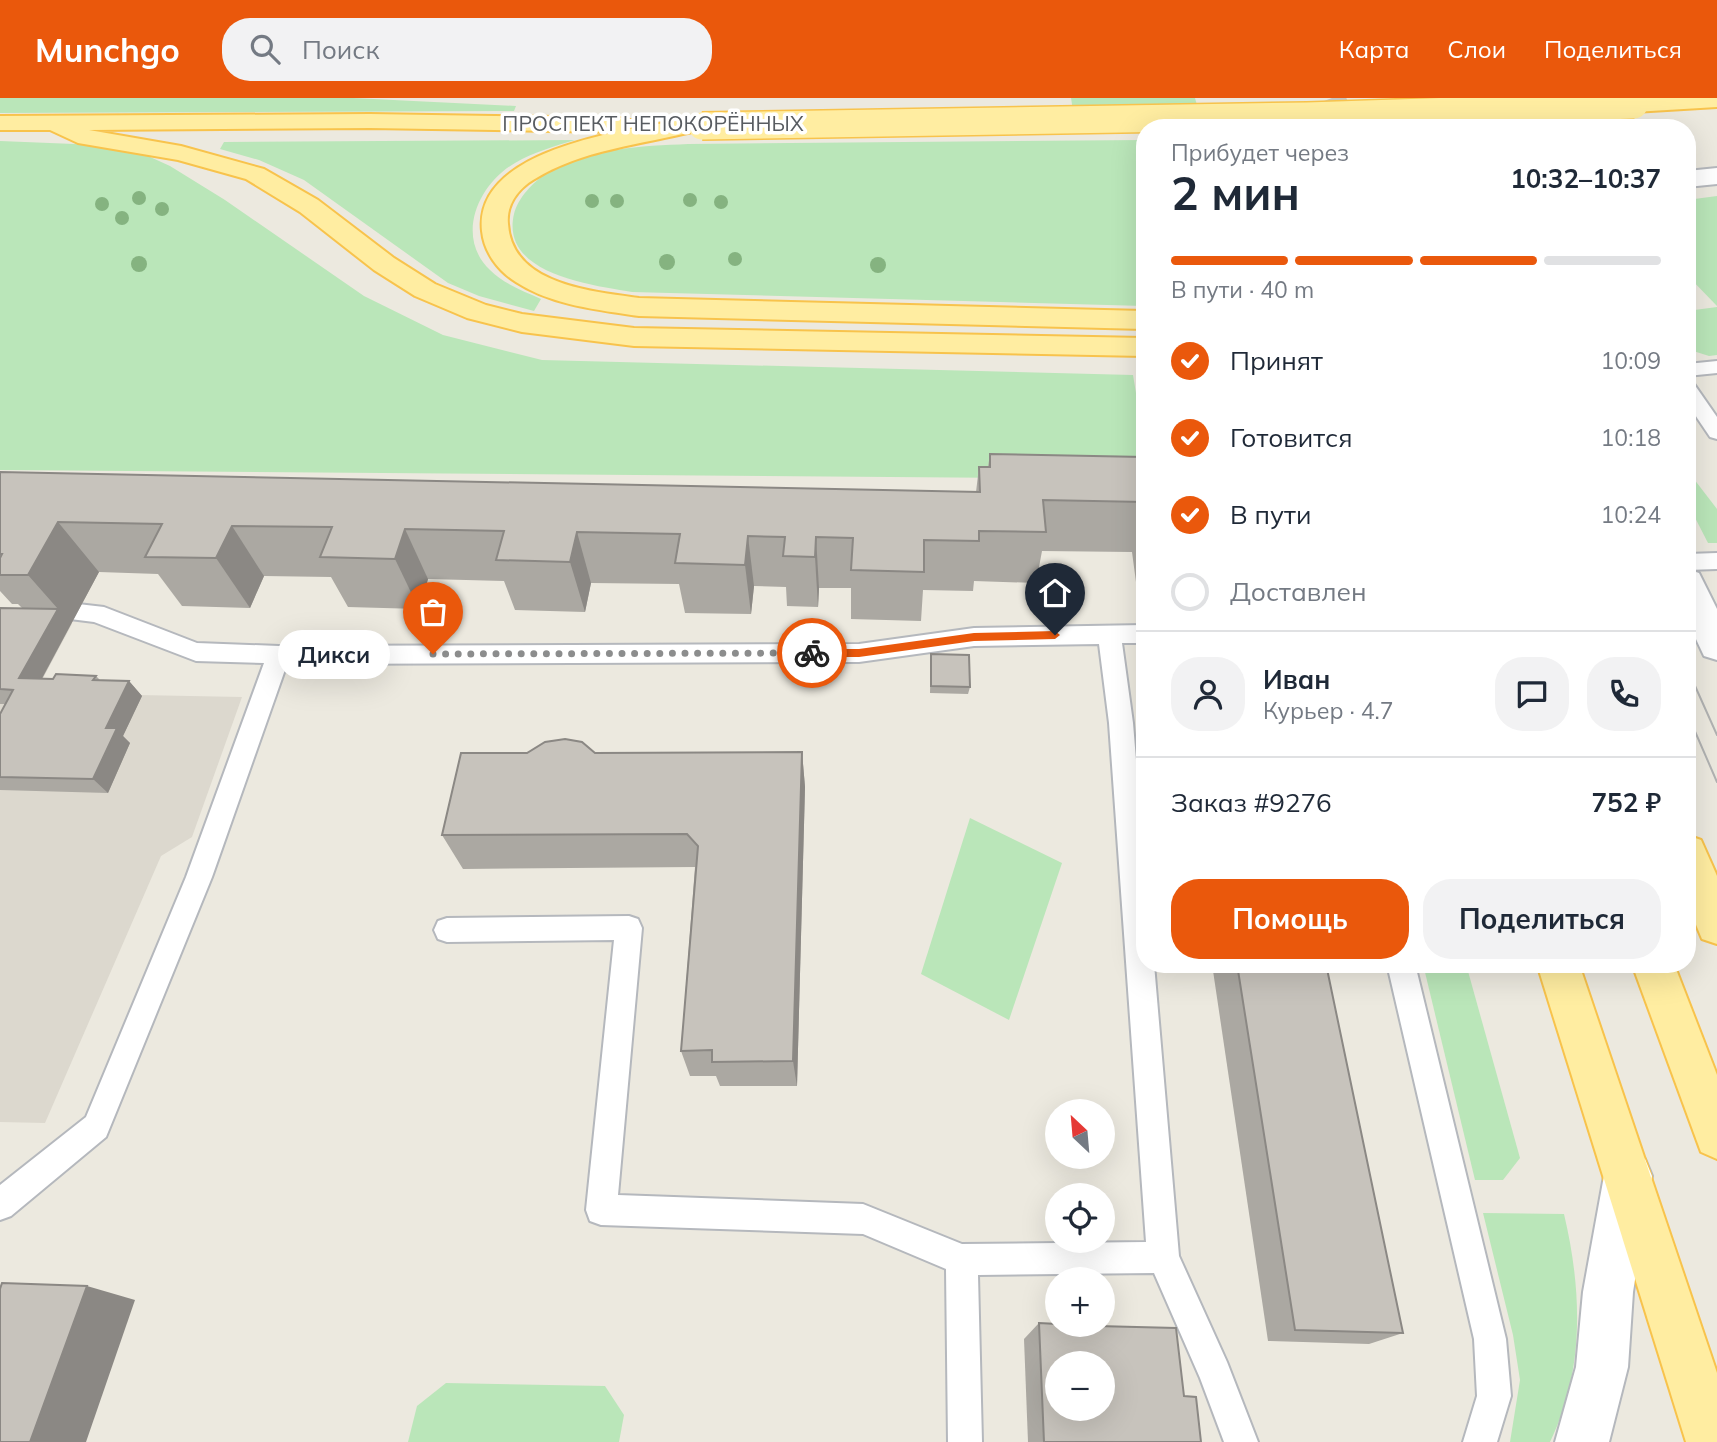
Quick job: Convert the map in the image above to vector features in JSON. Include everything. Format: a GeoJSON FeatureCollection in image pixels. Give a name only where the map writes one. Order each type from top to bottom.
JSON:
{"type":"FeatureCollection","features":[{"type":"Feature","properties":{"kind":"main road"},"geometry":{"type":"LineString","coordinates":[[1565,119],[1634,105],[1715,101]]}},
{"type":"Feature","properties":{"kind":"main road","name":"ПРОСПЕКТ НЕПОКОРЁННЫХ"},"geometry":{"type":"LineString","coordinates":[[0,123],[370,121],[694,126],[1307,116],[1634,105]]}},
{"type":"Feature","properties":{"kind":"main road"},"geometry":{"type":"LineString","coordinates":[[55,123],[87,138],[181,153],[255,174],[309,206],[384,264],[425,290],[477,312],[522,323],[634,337],[1136,347]]}},
{"type":"Feature","properties":{"kind":"main road"},"geometry":{"type":"LineString","coordinates":[[694,126],[601,142],[557,158],[522,175],[501,195],[494,219],[495,238],[503,258],[521,274],[548,288],[592,300],[639,307],[1136,320]]}},
{"type":"Feature","properties":{"kind":"main road"},"geometry":{"type":"LineString","coordinates":[[1696,875],[1717,925]]}},
{"type":"Feature","properties":{"kind":"main road"},"geometry":{"type":"LineString","coordinates":[[1561,973],[1713,1442]]}},
{"type":"Feature","properties":{"kind":"main road"},"geometry":{"type":"LineString","coordinates":[[1656,973],[1717,1136]]}},
{"type":"Feature","properties":{"kind":"street"},"geometry":{"type":"LineString","coordinates":[[1696,178],[1717,176]]}},
{"type":"Feature","properties":{"kind":"street"},"geometry":{"type":"LineString","coordinates":[[1696,601],[1717,646]]}},
{"type":"Feature","properties":{"kind":"street"},"geometry":{"type":"LineString","coordinates":[[1582,1442],[1602,1367],[1608,1292],[1628,1174]]}},
{"type":"Feature","properties":{"kind":"lane"},"geometry":{"type":"LineString","coordinates":[[1696,369],[1717,367]]}},
{"type":"Feature","properties":{"kind":"lane"},"geometry":{"type":"LineString","coordinates":[[1696,401],[1717,432]]}},
{"type":"Feature","properties":{"kind":"lane"},"geometry":{"type":"LineString","coordinates":[[1696,562],[1717,561]]}},
{"type":"Feature","properties":{"kind":"lane"},"geometry":{"type":"LineString","coordinates":[[78,613],[96,613],[196,652],[279,655],[859,653],[974,637],[1136,634]]}},
{"type":"Feature","properties":{"kind":"lane"},"geometry":{"type":"LineString","coordinates":[[1108,634],[1122,737],[1136,915]]}},
{"type":"Feature","properties":{"kind":"lane"},"geometry":{"type":"LineString","coordinates":[[0,1204],[96,1128],[199,877],[279,655]]}},
{"type":"Feature","properties":{"kind":"lane"},"geometry":{"type":"LineString","coordinates":[[447,930],[629,928],[601,1210],[863,1219],[962,1260],[1163,1257]]}},
{"type":"Feature","properties":{"kind":"lane"},"geometry":{"type":"LineString","coordinates":[[1141,973],[1163,1257],[1215,1374],[1241,1442]]}},
{"type":"Feature","properties":{"kind":"lane"},"geometry":{"type":"LineString","coordinates":[[1403,973],[1490,1339],[1494,1396],[1480,1442]]}},
{"type":"Feature","properties":{"kind":"lane"},"geometry":{"type":"LineString","coordinates":[[962,1260],[965,1442]]}},
{"type":"Feature","properties":{"kind":"shaded area"},"geometry":{"type":"Polygon","coordinates":[[[72,624],[35,693],[242,697],[192,837],[161,856],[45,1123],[0,1122],[0,626],[72,624]]]}},
{"type":"Feature","properties":{"kind":"green space"},"geometry":{"type":"Polygon","coordinates":[[[0,98],[353,98],[516,106],[514,111],[0,113],[0,98]]]}},
{"type":"Feature","properties":{"kind":"green space"},"geometry":{"type":"Polygon","coordinates":[[[1071,98],[1195,98],[1201,119],[1136,119],[1136,128],[1076,129],[1071,98]]]}},
{"type":"Feature","properties":{"kind":"green space"},"geometry":{"type":"Polygon","coordinates":[[[575,140],[530,156],[502,172],[482,197],[476,212],[474,242],[480,257],[501,279],[541,299],[534,311],[479,296],[448,283],[304,180],[259,160],[220,149],[224,142],[575,140]]]}},
{"type":"Feature","properties":{"kind":"green space"},"geometry":{"type":"Polygon","coordinates":[[[1136,140],[1136,306],[632,292],[552,273],[534,263],[521,251],[513,234],[516,208],[527,191],[547,173],[598,153],[688,144],[1136,140]]]}},
{"type":"Feature","properties":{"kind":"green space"},"geometry":{"type":"Polygon","coordinates":[[[0,141],[99,145],[148,156],[170,166],[225,200],[364,296],[443,335],[542,360],[1133,375],[1136,393],[1136,479],[0,470],[0,141]]]}},
{"type":"Feature","properties":{"kind":"green space"},"geometry":{"type":"Polygon","coordinates":[[[1717,196],[1717,306],[1696,284],[1696,199],[1717,196]]]}},
{"type":"Feature","properties":{"kind":"green space"},"geometry":{"type":"Polygon","coordinates":[[[1717,307],[1717,355],[1709,356],[1696,352],[1696,310],[1717,307]]]}},
{"type":"Feature","properties":{"kind":"green space"},"geometry":{"type":"Polygon","coordinates":[[[1696,482],[1717,509],[1717,543],[1708,543],[1696,520],[1696,482]]]}},
{"type":"Feature","properties":{"kind":"green space"},"geometry":{"type":"Polygon","coordinates":[[[970,818],[1062,863],[1009,1020],[921,974],[970,818]]]}},
{"type":"Feature","properties":{"kind":"green space"},"geometry":{"type":"Polygon","coordinates":[[[1425,973],[1469,973],[1520,1158],[1503,1180],[1475,1180],[1425,973]]]}},
{"type":"Feature","properties":{"kind":"green space"},"geometry":{"type":"Polygon","coordinates":[[[1483,1213],[1564,1214],[1574,1272],[1577,1330],[1569,1387],[1550,1442],[1510,1442],[1520,1380],[1513,1335],[1483,1213]]]}},
{"type":"Feature","properties":{"kind":"green space"},"geometry":{"type":"Polygon","coordinates":[[[446,1383],[605,1386],[624,1415],[619,1442],[408,1442],[417,1406],[446,1383]]]}},
{"type":"Feature","properties":{"kind":"building"},"geometry":{"type":"Polygon","coordinates":[[[990,454],[1136,457],[1136,502],[1043,500],[1046,532],[979,531],[979,541],[924,540],[924,572],[851,570],[853,538],[816,537],[815,557],[783,556],[785,537],[748,536],[745,565],[675,563],[680,534],[577,532],[570,562],[496,560],[504,531],[405,529],[395,559],[320,557],[332,527],[232,526],[216,558],[145,557],[162,524],[58,522],[28,575],[0,575],[0,472],[980,492],[979,467],[990,467],[990,454]]]}},
{"type":"Feature","properties":{"kind":"building"},"geometry":{"type":"Polygon","coordinates":[[[0,608],[58,609],[19,678],[53,679],[56,674],[96,676],[93,680],[129,681],[106,728],[117,728],[93,779],[0,777],[0,714],[13,690],[0,689],[0,608]]]}},
{"type":"Feature","properties":{"kind":"building"},"geometry":{"type":"Polygon","coordinates":[[[931,654],[969,655],[970,687],[931,686],[931,654]]]}},
{"type":"Feature","properties":{"kind":"building"},"geometry":{"type":"Polygon","coordinates":[[[565,739],[582,742],[595,753],[802,752],[793,1061],[712,1062],[712,1050],[681,1051],[698,846],[687,834],[442,835],[461,753],[527,753],[545,742],[565,739]]]}},
{"type":"Feature","properties":{"kind":"building"},"geometry":{"type":"Polygon","coordinates":[[[1238,973],[1328,973],[1403,1333],[1295,1330],[1238,973]]]}},
{"type":"Feature","properties":{"kind":"building"},"geometry":{"type":"Polygon","coordinates":[[[2,1283],[87,1286],[30,1442],[0,1442],[2,1283]]]}},
{"type":"Feature","properties":{"kind":"building"},"geometry":{"type":"Polygon","coordinates":[[[1039,1323],[1045,1323],[1045,1337],[1115,1337],[1115,1326],[1176,1328],[1184,1396],[1196,1397],[1201,1442],[1044,1442],[1039,1323]]]}},
{"type":"Feature","properties":{"kind":"tunnel"},"geometry":{"type":"LineString","coordinates":[[1332,98],[1340,119]]}},
{"type":"Feature","properties":{"kind":"tunnel"},"geometry":{"type":"LineString","coordinates":[[1509,98],[1525,119]]}},
{"type":"Feature","properties":{"kind":"tram line"},"geometry":{"type":"LineString","coordinates":[[1696,688],[1717,735]]}},
{"type":"Feature","properties":{"kind":"tram line"},"geometry":{"type":"LineString","coordinates":[[1696,734],[1717,782]]}},
{"type":"Feature","properties":{"kind":"way so far"},"geometry":{"type":"LineString","coordinates":[[433,654],[812,653]]}},
{"type":"Feature","properties":{"kind":"place","name":"Дикси"},"geometry":{"type":"Point","coordinates":[433,654]}},
{"type":"Feature","properties":{"kind":"route"},"geometry":{"type":"LineString","coordinates":[[812,653],[859,653],[974,637],[1055,635]]}}]}
